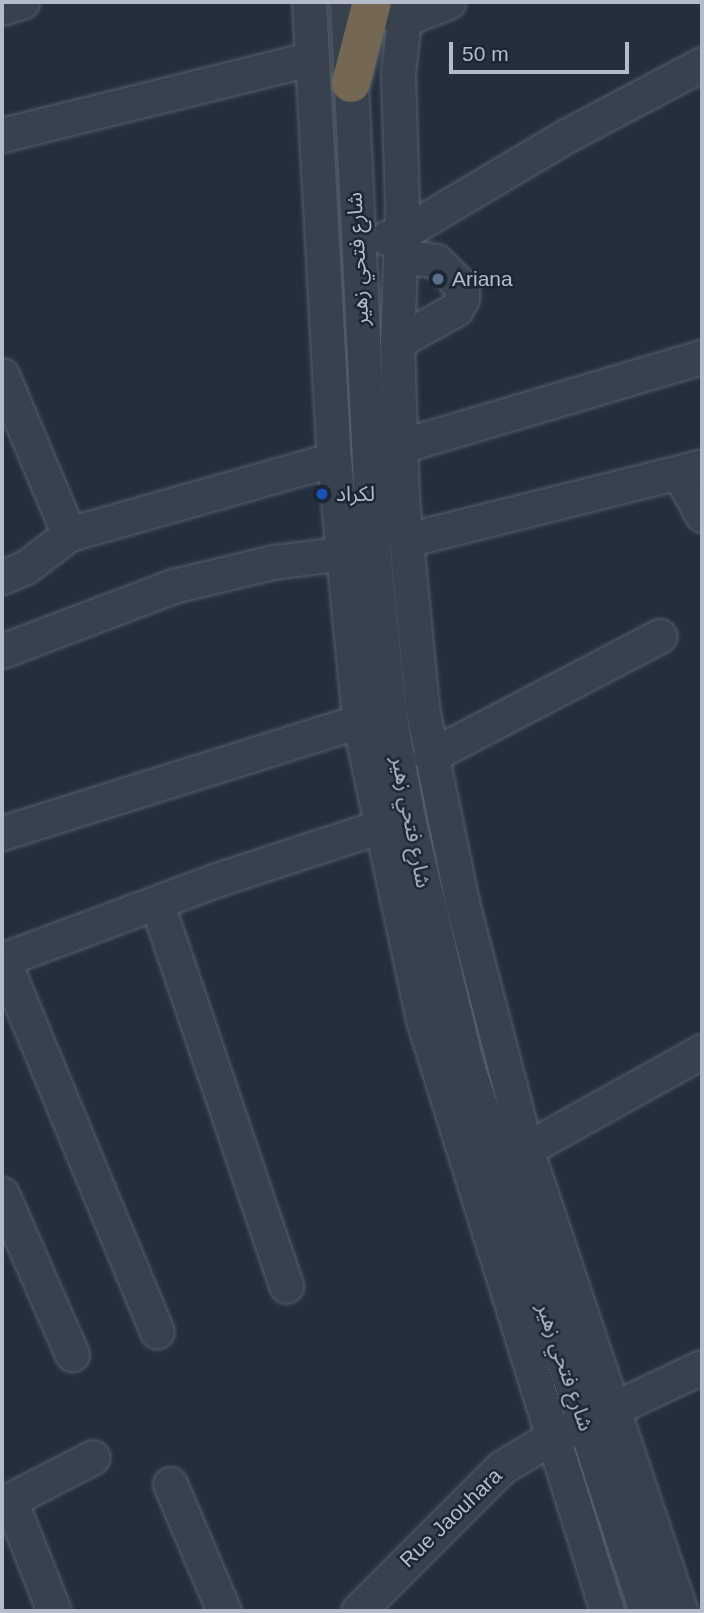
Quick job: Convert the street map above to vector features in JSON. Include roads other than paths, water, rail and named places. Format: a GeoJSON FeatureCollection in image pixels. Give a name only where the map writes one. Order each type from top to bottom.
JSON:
{"type":"FeatureCollection","features":[{"type":"Feature","properties":{"kind":"highway"},"geometry":{"type":"LineString","coordinates":[[351,83],[393,8]]}},
{"type":"Feature","properties":{"kind":"street"},"geometry":{"type":"LineString","coordinates":[[2,8],[22,2]]}},
{"type":"Feature","properties":{"kind":"street","name":"شارع فتحي زهير"},"geometry":{"type":"LineString","coordinates":[[309,2],[308,59],[334,459],[359,721],[424,1023],[607,1611]]}},
{"type":"Feature","properties":{"kind":"street","name":"شارع فتحي زهير"},"geometry":{"type":"LineString","coordinates":[[347,2],[373,545],[389,712],[408,819],[467,1062],[599,1417],[646,1611]]}},
{"type":"Feature","properties":{"kind":"street"},"geometry":{"type":"LineString","coordinates":[[448,2],[393,8],[401,245],[397,342],[405,540],[430,757],[474,951],[599,1417],[681,1611]]}},
{"type":"Feature","properties":{"kind":"street"},"geometry":{"type":"LineString","coordinates":[[2,135],[308,59]]}},
{"type":"Feature","properties":{"kind":"street"},"geometry":{"type":"LineString","coordinates":[[401,245],[566,136],[702,64]]}},
{"type":"Feature","properties":{"kind":"street"},"geometry":{"type":"LineString","coordinates":[[357,246],[401,245],[436,261],[462,287],[463,298],[456,309],[397,342]]}},
{"type":"Feature","properties":{"kind":"street"},"geometry":{"type":"LineString","coordinates":[[401,446],[702,357]]}},
{"type":"Feature","properties":{"kind":"street"},"geometry":{"type":"LineString","coordinates":[[2,375],[69,534]]}},
{"type":"Feature","properties":{"kind":"street"},"geometry":{"type":"LineString","coordinates":[[2,577],[26,567],[69,534],[334,459]]}},
{"type":"Feature","properties":{"kind":"street"},"geometry":{"type":"LineString","coordinates":[[405,540],[691,470],[702,515]]}},
{"type":"Feature","properties":{"kind":"street"},"geometry":{"type":"LineString","coordinates":[[2,651],[173,586],[273,562],[345,553]]}},
{"type":"Feature","properties":{"kind":"street"},"geometry":{"type":"LineString","coordinates":[[430,757],[660,636]]}},
{"type":"Feature","properties":{"kind":"street"},"geometry":{"type":"LineString","coordinates":[[2,833],[359,721]]}},
{"type":"Feature","properties":{"kind":"street"},"geometry":{"type":"LineString","coordinates":[[156,1331],[2,960],[216,880],[381,826]]}},
{"type":"Feature","properties":{"kind":"street"},"geometry":{"type":"LineString","coordinates":[[157,904],[286,1286]]}},
{"type":"Feature","properties":{"kind":"street"},"geometry":{"type":"LineString","coordinates":[[526,1149],[702,1051]]}},
{"type":"Feature","properties":{"kind":"street"},"geometry":{"type":"LineString","coordinates":[[2,1194],[72,1354]]}},
{"type":"Feature","properties":{"kind":"street","name":"Rue Jaouhara"},"geometry":{"type":"LineString","coordinates":[[358,1611],[483,1483],[553,1437],[702,1367]]}},
{"type":"Feature","properties":{"kind":"street"},"geometry":{"type":"LineString","coordinates":[[44,1607],[6,1502],[93,1457]]}},
{"type":"Feature","properties":{"kind":"street"},"geometry":{"type":"LineString","coordinates":[[170,1484],[224,1611]]}},
{"type":"Feature","properties":{"kind":"place","name":"Ariana"},"geometry":{"type":"Point","coordinates":[438,279]}},
{"type":"Feature","properties":{"kind":"place","name":"لكراد"},"geometry":{"type":"Point","coordinates":[322,494]}}]}
